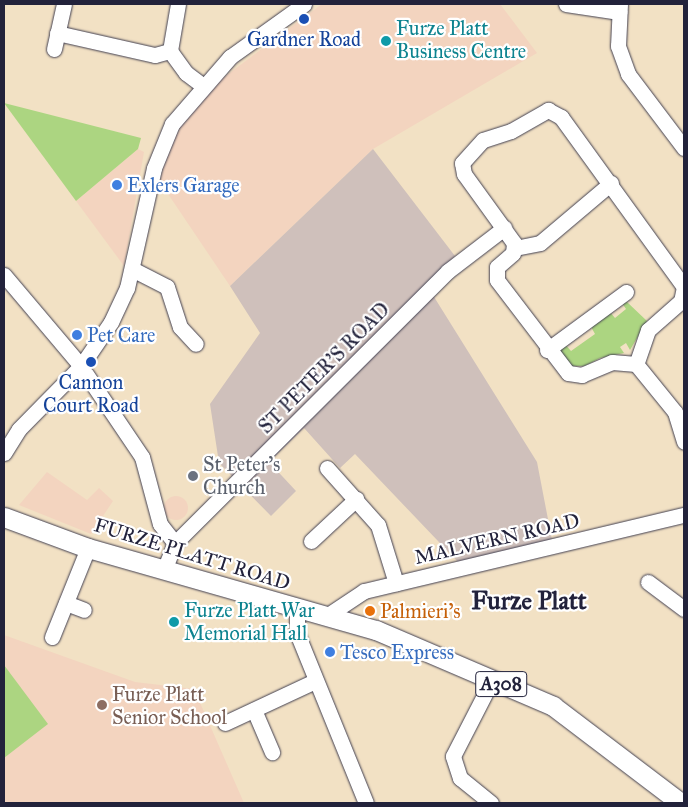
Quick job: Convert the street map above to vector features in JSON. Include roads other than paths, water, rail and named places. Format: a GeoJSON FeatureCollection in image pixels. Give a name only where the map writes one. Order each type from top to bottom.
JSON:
{"type":"FeatureCollection","features":[{"type":"Feature","properties":{"kind":"main road","name":"FURZE PLATT ROAD"},"geometry":{"type":"LineString","coordinates":[[4,517],[88,548],[376,630],[553,706],[681,799]]}},
{"type":"Feature","properties":{"kind":"street"},"geometry":{"type":"LineString","coordinates":[[54,49],[56,33],[64,4]]}},
{"type":"Feature","properties":{"kind":"street"},"geometry":{"type":"LineString","coordinates":[[178,4],[170,52],[186,74],[202,85]]}},
{"type":"Feature","properties":{"kind":"street"},"geometry":{"type":"LineString","coordinates":[[4,453],[19,429],[83,370],[111,322],[132,269],[161,145],[202,85],[230,57],[304,4]]}},
{"type":"Feature","properties":{"kind":"street"},"geometry":{"type":"LineString","coordinates":[[566,4],[620,8],[618,46],[628,74],[684,148]]}},
{"type":"Feature","properties":{"kind":"street"},"geometry":{"type":"LineString","coordinates":[[56,33],[155,55],[170,52]]}},
{"type":"Feature","properties":{"kind":"street"},"geometry":{"type":"LineString","coordinates":[[515,248],[504,228],[464,174],[463,159],[488,137],[512,131],[542,112],[553,111],[611,183],[684,287],[681,301],[648,330],[636,364]]}},
{"type":"Feature","properties":{"kind":"street"},"geometry":{"type":"LineString","coordinates":[[611,183],[540,244],[515,248],[497,267],[495,276],[547,350],[568,373],[582,375],[612,362],[636,364],[675,412],[684,442]]}},
{"type":"Feature","properties":{"kind":"street","name":"ST PETER'S ROAD"},"geometry":{"type":"LineString","coordinates":[[164,570],[175,543],[436,284],[504,228]]}},
{"type":"Feature","properties":{"kind":"street"},"geometry":{"type":"LineString","coordinates":[[132,269],[167,287],[180,327],[196,344]]}},
{"type":"Feature","properties":{"kind":"street"},"geometry":{"type":"LineString","coordinates":[[4,275],[83,370],[142,457],[160,524],[175,543]]}},
{"type":"Feature","properties":{"kind":"street"},"geometry":{"type":"LineString","coordinates":[[547,350],[626,292]]}},
{"type":"Feature","properties":{"kind":"street"},"geometry":{"type":"LineString","coordinates":[[327,468],[356,499],[386,543],[396,583]]}},
{"type":"Feature","properties":{"kind":"street"},"geometry":{"type":"LineString","coordinates":[[310,540],[356,499]]}},
{"type":"Feature","properties":{"kind":"street","name":"MALVERN ROAD"},"geometry":{"type":"LineString","coordinates":[[325,616],[364,591],[684,515]]}},
{"type":"Feature","properties":{"kind":"street"},"geometry":{"type":"LineString","coordinates":[[52,637],[88,548]]}},
{"type":"Feature","properties":{"kind":"street"},"geometry":{"type":"LineString","coordinates":[[648,582],[684,609]]}},
{"type":"Feature","properties":{"kind":"street"},"geometry":{"type":"LineString","coordinates":[[66,603],[84,610]]}},
{"type":"Feature","properties":{"kind":"street"},"geometry":{"type":"LineString","coordinates":[[297,609],[297,633],[315,682],[366,803]]}},
{"type":"Feature","properties":{"kind":"street"},"geometry":{"type":"LineString","coordinates":[[491,803],[460,778],[453,756],[492,680]]}},
{"type":"Feature","properties":{"kind":"street"},"geometry":{"type":"LineString","coordinates":[[225,723],[315,682]]}},
{"type":"Feature","properties":{"kind":"street"},"geometry":{"type":"LineString","coordinates":[[254,710],[272,752]]}},
{"type":"Feature","properties":{"kind":"place","name":"Gardner Road"},"geometry":{"type":"Point","coordinates":[304,19]}},
{"type":"Feature","properties":{"kind":"place","name":"Furze Platt Business Centre"},"geometry":{"type":"Point","coordinates":[386,41]}},
{"type":"Feature","properties":{"kind":"place","name":"Exlers Garage"},"geometry":{"type":"Point","coordinates":[117,185]}},
{"type":"Feature","properties":{"kind":"place","name":"Pet Care"},"geometry":{"type":"Point","coordinates":[77,335]}},
{"type":"Feature","properties":{"kind":"place","name":"Cannon Court Road"},"geometry":{"type":"Point","coordinates":[91,362]}},
{"type":"Feature","properties":{"kind":"place","name":"St Peter's Church"},"geometry":{"type":"Point","coordinates":[193,476]}},
{"type":"Feature","properties":{"kind":"place","name":"Palmieri's"},"geometry":{"type":"Point","coordinates":[370,611]}},
{"type":"Feature","properties":{"kind":"place","name":"Furze Platt War Memorial Hall"},"geometry":{"type":"Point","coordinates":[174,622]}},
{"type":"Feature","properties":{"kind":"place","name":"Tesco Express"},"geometry":{"type":"Point","coordinates":[330,652]}},
{"type":"Feature","properties":{"kind":"place","name":"Furze Platt Senior School"},"geometry":{"type":"Point","coordinates":[102,705]}},
{"type":"Feature","properties":{"kind":"district","name":"Furze Platt"},"geometry":{"type":"Point","coordinates":[529,601]}}]}
